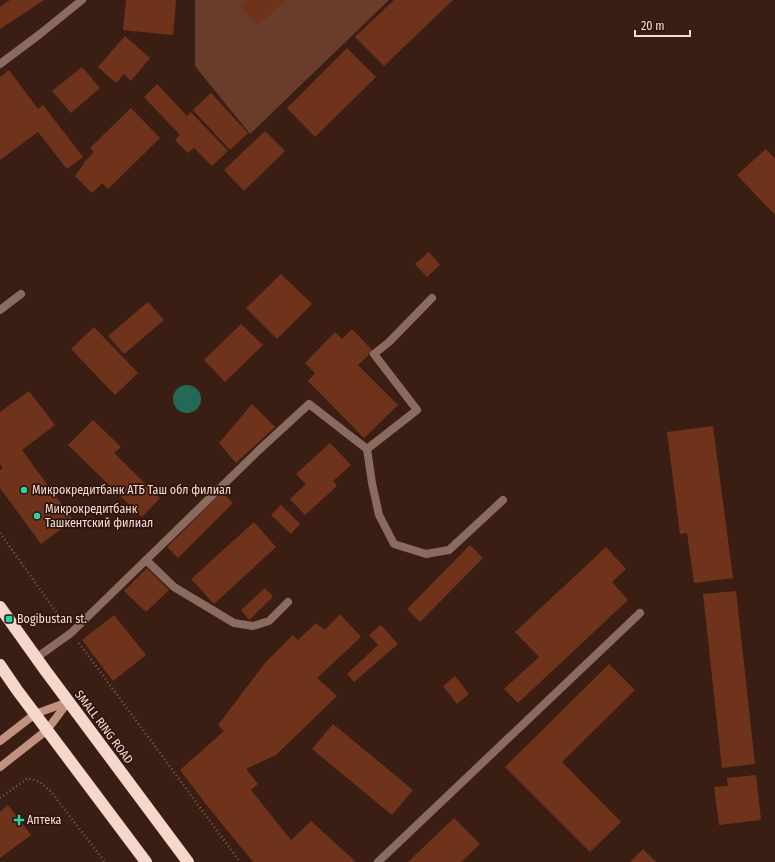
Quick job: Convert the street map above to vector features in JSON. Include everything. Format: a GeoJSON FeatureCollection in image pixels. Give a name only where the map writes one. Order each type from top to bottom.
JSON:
{"type":"FeatureCollection","features":[{"type":"Feature","properties":{"kind":"highway","name":"SMALL RING ROAD"},"geometry":{"type":"LineString","coordinates":[[0,607],[68,702],[188,862]]}},
{"type":"Feature","properties":{"kind":"highway"},"geometry":{"type":"LineString","coordinates":[[0,665],[146,862]]}},
{"type":"Feature","properties":{"kind":"street"},"geometry":{"type":"LineString","coordinates":[[0,64],[82,0]]}},
{"type":"Feature","properties":{"kind":"street"},"geometry":{"type":"LineString","coordinates":[[0,310],[21,294]]}},
{"type":"Feature","properties":{"kind":"street"},"geometry":{"type":"LineString","coordinates":[[367,449],[417,410],[374,354],[389,342],[432,298]]}},
{"type":"Feature","properties":{"kind":"street"},"geometry":{"type":"LineString","coordinates":[[36,658],[71,633],[258,451],[309,404],[367,449],[379,515],[394,544],[426,554],[449,550],[502,500]]}},
{"type":"Feature","properties":{"kind":"street"},"geometry":{"type":"LineString","coordinates":[[146,560],[174,587],[234,623],[253,626],[269,621],[288,602]]}},
{"type":"Feature","properties":{"kind":"street"},"geometry":{"type":"LineString","coordinates":[[378,862],[640,613]]}},
{"type":"Feature","properties":{"kind":"street"},"geometry":{"type":"LineString","coordinates":[[0,741],[35,714],[68,702]]}},
{"type":"Feature","properties":{"kind":"street"},"geometry":{"type":"LineString","coordinates":[[0,767],[48,730],[68,702]]}},
{"type":"Feature","properties":{"kind":"path"},"geometry":{"type":"LineString","coordinates":[[0,533],[71,633],[240,862]]}},
{"type":"Feature","properties":{"kind":"path"},"geometry":{"type":"LineString","coordinates":[[0,798],[28,778],[40,782],[52,793],[105,862]]}},
{"type":"Feature","properties":{"kind":"shaded area"},"geometry":{"type":"Polygon","coordinates":[[[195,0],[389,0],[250,134],[195,66],[195,0]]]}},
{"type":"Feature","properties":{"kind":"water"},"geometry":{"type":"Polygon","coordinates":[[[187,385],[197,389],[201,399],[197,409],[187,413],[177,409],[173,399],[177,389],[187,385]]]}},
{"type":"Feature","properties":{"kind":"building"},"geometry":{"type":"Polygon","coordinates":[[[10,0],[44,0],[0,29],[0,7],[10,0]]]}},
{"type":"Feature","properties":{"kind":"building"},"geometry":{"type":"Polygon","coordinates":[[[126,0],[176,0],[173,35],[123,30],[126,0]]]}},
{"type":"Feature","properties":{"kind":"building"},"geometry":{"type":"Polygon","coordinates":[[[246,0],[286,0],[258,25],[240,6],[246,0]]]}},
{"type":"Feature","properties":{"kind":"building"},"geometry":{"type":"Polygon","coordinates":[[[394,0],[453,0],[384,66],[355,37],[394,0]]]}},
{"type":"Feature","properties":{"kind":"building"},"geometry":{"type":"Polygon","coordinates":[[[125,36],[150,58],[131,81],[124,74],[116,83],[98,67],[125,36]]]}},
{"type":"Feature","properties":{"kind":"building"},"geometry":{"type":"Polygon","coordinates":[[[347,48],[376,77],[315,137],[287,108],[347,48]]]}},
{"type":"Feature","properties":{"kind":"building"},"geometry":{"type":"Polygon","coordinates":[[[82,67],[100,88],[71,113],[52,91],[82,67]]]}},
{"type":"Feature","properties":{"kind":"building"},"geometry":{"type":"Polygon","coordinates":[[[9,70],[38,109],[43,105],[83,157],[67,169],[38,132],[0,160],[0,77],[9,70]]]}},
{"type":"Feature","properties":{"kind":"building"},"geometry":{"type":"Polygon","coordinates":[[[157,84],[187,116],[191,112],[228,151],[212,166],[194,148],[188,153],[175,140],[180,135],[144,97],[157,84]]]}},
{"type":"Feature","properties":{"kind":"building"},"geometry":{"type":"Polygon","coordinates":[[[211,93],[248,133],[230,150],[193,110],[211,93]]]}},
{"type":"Feature","properties":{"kind":"building"},"geometry":{"type":"Polygon","coordinates":[[[131,108],[160,138],[108,189],[102,183],[92,193],[75,176],[84,164],[83,163],[94,152],[90,148],[131,108]]]}},
{"type":"Feature","properties":{"kind":"building"},"geometry":{"type":"Polygon","coordinates":[[[265,131],[285,151],[244,191],[224,170],[265,131]]]}},
{"type":"Feature","properties":{"kind":"building"},"geometry":{"type":"Polygon","coordinates":[[[766,149],[775,159],[775,215],[737,175],[766,149]]]}},
{"type":"Feature","properties":{"kind":"building"},"geometry":{"type":"Polygon","coordinates":[[[429,252],[440,265],[427,277],[415,264],[429,252]]]}},
{"type":"Feature","properties":{"kind":"building"},"geometry":{"type":"Polygon","coordinates":[[[281,274],[312,304],[277,339],[246,308],[281,274]]]}},
{"type":"Feature","properties":{"kind":"building"},"geometry":{"type":"Polygon","coordinates":[[[148,302],[164,320],[124,354],[108,336],[148,302]]]}},
{"type":"Feature","properties":{"kind":"building"},"geometry":{"type":"Polygon","coordinates":[[[241,324],[263,345],[225,382],[204,360],[241,324]]]}},
{"type":"Feature","properties":{"kind":"building"},"geometry":{"type":"Polygon","coordinates":[[[94,327],[138,373],[115,395],[71,349],[94,327]]]}},
{"type":"Feature","properties":{"kind":"building"},"geometry":{"type":"Polygon","coordinates":[[[352,329],[373,351],[358,365],[398,405],[364,438],[308,381],[315,373],[305,363],[335,332],[342,339],[352,329]]]}},
{"type":"Feature","properties":{"kind":"building"},"geometry":{"type":"Polygon","coordinates":[[[29,391],[55,425],[22,450],[73,520],[41,544],[0,488],[0,470],[3,468],[0,464],[0,412],[29,391]]]}},
{"type":"Feature","properties":{"kind":"building"},"geometry":{"type":"Polygon","coordinates":[[[252,404],[275,427],[236,463],[219,443],[252,404]]]}},
{"type":"Feature","properties":{"kind":"building"},"geometry":{"type":"Polygon","coordinates":[[[93,420],[121,447],[114,453],[160,498],[142,517],[68,445],[93,420]]]}},
{"type":"Feature","properties":{"kind":"building"},"geometry":{"type":"Polygon","coordinates":[[[713,426],[733,578],[694,583],[687,533],[680,534],[667,432],[713,426]]]}},
{"type":"Feature","properties":{"kind":"building"},"geometry":{"type":"Polygon","coordinates":[[[330,443],[351,465],[333,481],[337,486],[305,515],[290,499],[306,484],[296,474],[330,443]]]}},
{"type":"Feature","properties":{"kind":"building"},"geometry":{"type":"Polygon","coordinates":[[[222,492],[233,503],[178,558],[167,547],[222,492]]]}},
{"type":"Feature","properties":{"kind":"building"},"geometry":{"type":"Polygon","coordinates":[[[281,505],[300,524],[291,534],[271,515],[281,505]]]}},
{"type":"Feature","properties":{"kind":"building"},"geometry":{"type":"Polygon","coordinates":[[[254,522],[276,547],[214,604],[191,579],[254,522]]]}},
{"type":"Feature","properties":{"kind":"building"},"geometry":{"type":"Polygon","coordinates":[[[470,545],[483,558],[420,622],[407,609],[470,545]]]}},
{"type":"Feature","properties":{"kind":"building"},"geometry":{"type":"Polygon","coordinates":[[[606,547],[626,569],[612,582],[628,600],[518,703],[504,689],[539,657],[515,632],[606,547]]]}},
{"type":"Feature","properties":{"kind":"building"},"geometry":{"type":"Polygon","coordinates":[[[147,568],[169,590],[146,612],[124,591],[147,568]]]}},
{"type":"Feature","properties":{"kind":"building"},"geometry":{"type":"Polygon","coordinates":[[[265,588],[273,597],[249,620],[241,610],[265,588]]]}},
{"type":"Feature","properties":{"kind":"building"},"geometry":{"type":"Polygon","coordinates":[[[736,591],[755,764],[722,768],[703,594],[736,591]]]}},
{"type":"Feature","properties":{"kind":"building"},"geometry":{"type":"Polygon","coordinates":[[[340,614],[361,637],[317,678],[337,696],[276,755],[246,769],[258,784],[251,790],[291,840],[311,821],[355,861],[253,862],[180,770],[224,731],[218,725],[265,663],[293,635],[298,640],[316,623],[325,630],[340,614]]]}},
{"type":"Feature","properties":{"kind":"building"},"geometry":{"type":"Polygon","coordinates":[[[114,615],[146,655],[113,681],[82,640],[114,615]]]}},
{"type":"Feature","properties":{"kind":"building"},"geometry":{"type":"Polygon","coordinates":[[[381,625],[398,644],[354,682],[347,674],[378,645],[369,635],[381,625]]]}},
{"type":"Feature","properties":{"kind":"building"},"geometry":{"type":"Polygon","coordinates":[[[609,664],[635,690],[562,762],[621,822],[590,852],[505,767],[609,664]]]}},
{"type":"Feature","properties":{"kind":"building"},"geometry":{"type":"Polygon","coordinates":[[[455,676],[469,694],[457,704],[443,686],[455,676]]]}},
{"type":"Feature","properties":{"kind":"building"},"geometry":{"type":"Polygon","coordinates":[[[333,724],[413,790],[392,815],[312,749],[333,724]]]}},
{"type":"Feature","properties":{"kind":"building"},"geometry":{"type":"Polygon","coordinates":[[[756,775],[761,820],[719,825],[714,787],[728,786],[727,778],[756,775]]]}},
{"type":"Feature","properties":{"kind":"building"},"geometry":{"type":"Polygon","coordinates":[[[8,805],[31,835],[0,858],[0,812],[8,805]]]}},
{"type":"Feature","properties":{"kind":"building"},"geometry":{"type":"Polygon","coordinates":[[[454,818],[480,844],[461,862],[408,862],[454,818]]]}},
{"type":"Feature","properties":{"kind":"building"},"geometry":{"type":"Polygon","coordinates":[[[643,849],[656,862],[630,862],[643,849]]]}},
{"type":"Feature","properties":{"kind":"place","name":"Микрокредитбанк АТБ Таш обл филиал"},"geometry":{"type":"Point","coordinates":[24,490]}},
{"type":"Feature","properties":{"kind":"place","name":"Микрокредитбанк Ташкентский филиал"},"geometry":{"type":"Point","coordinates":[37,516]}},
{"type":"Feature","properties":{"kind":"place","name":"Bogibustan st."},"geometry":{"type":"Point","coordinates":[9,619]}},
{"type":"Feature","properties":{"kind":"place","name":"Аптека"},"geometry":{"type":"Point","coordinates":[19,820]}}]}
